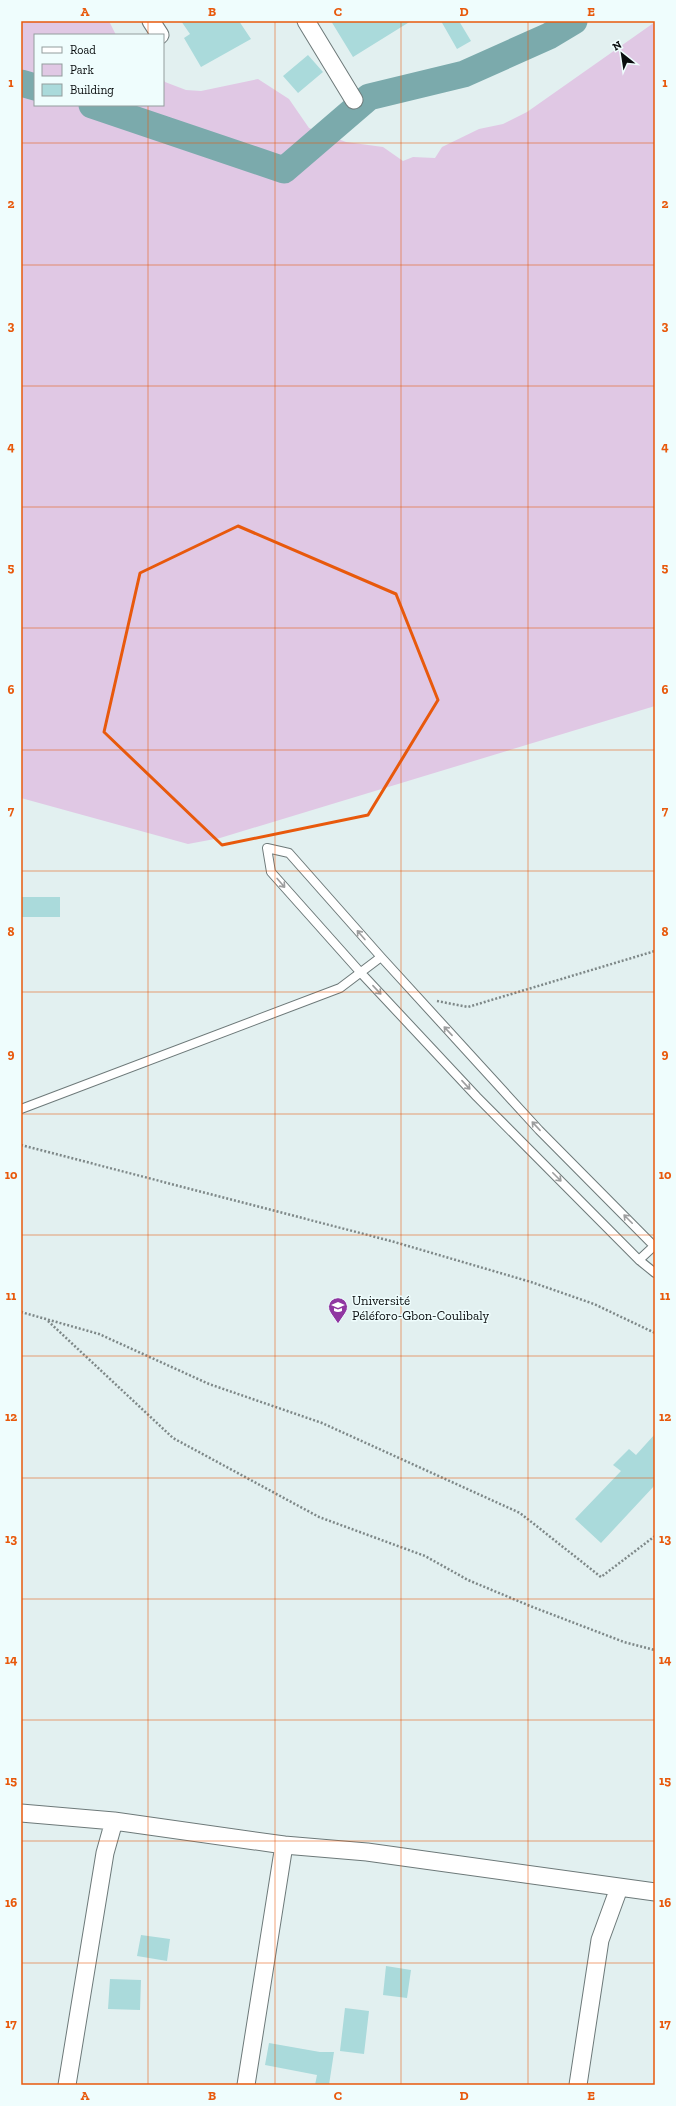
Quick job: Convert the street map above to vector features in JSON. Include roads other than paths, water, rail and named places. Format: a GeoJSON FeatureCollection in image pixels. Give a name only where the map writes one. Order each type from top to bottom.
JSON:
{"type":"FeatureCollection","features":[{"type":"Feature","properties":{"kind":"street"},"geometry":{"type":"LineString","coordinates":[[151,21],[159,34]]}},
{"type":"Feature","properties":{"kind":"street"},"geometry":{"type":"LineString","coordinates":[[306,21],[354,100]]}},
{"type":"Feature","properties":{"kind":"street"},"geometry":{"type":"LineString","coordinates":[[21,1813],[114,1821],[284,1844],[367,1852],[655,1892]]}},
{"type":"Feature","properties":{"kind":"street"},"geometry":{"type":"LineString","coordinates":[[67,2085],[105,1853],[114,1821]]}},
{"type":"Feature","properties":{"kind":"street"},"geometry":{"type":"LineString","coordinates":[[246,2085],[284,1844]]}},
{"type":"Feature","properties":{"kind":"street"},"geometry":{"type":"LineString","coordinates":[[578,2085],[600,1940],[619,1888]]}},
{"type":"Feature","properties":{"kind":"lane"},"geometry":{"type":"LineString","coordinates":[[639,1260],[654,1246],[539,1130],[418,998],[289,853],[267,848],[271,872],[361,973],[477,1097],[639,1260],[655,1273]]}},
{"type":"Feature","properties":{"kind":"lane"},"geometry":{"type":"LineString","coordinates":[[21,1109],[340,988],[381,957]]}},
{"type":"Feature","properties":{"kind":"waterway"},"geometry":{"type":"LineString","coordinates":[[95,106],[284,170],[369,97],[464,74],[549,36],[574,21]]}},
{"type":"Feature","properties":{"kind":"waterway"},"geometry":{"type":"LineString","coordinates":[[21,83],[34,87]]}},
{"type":"Feature","properties":{"kind":"place","name":"Université Péléforo-Gbon-Coulibaly"},"geometry":{"type":"Point","coordinates":[338,1324]}}]}
